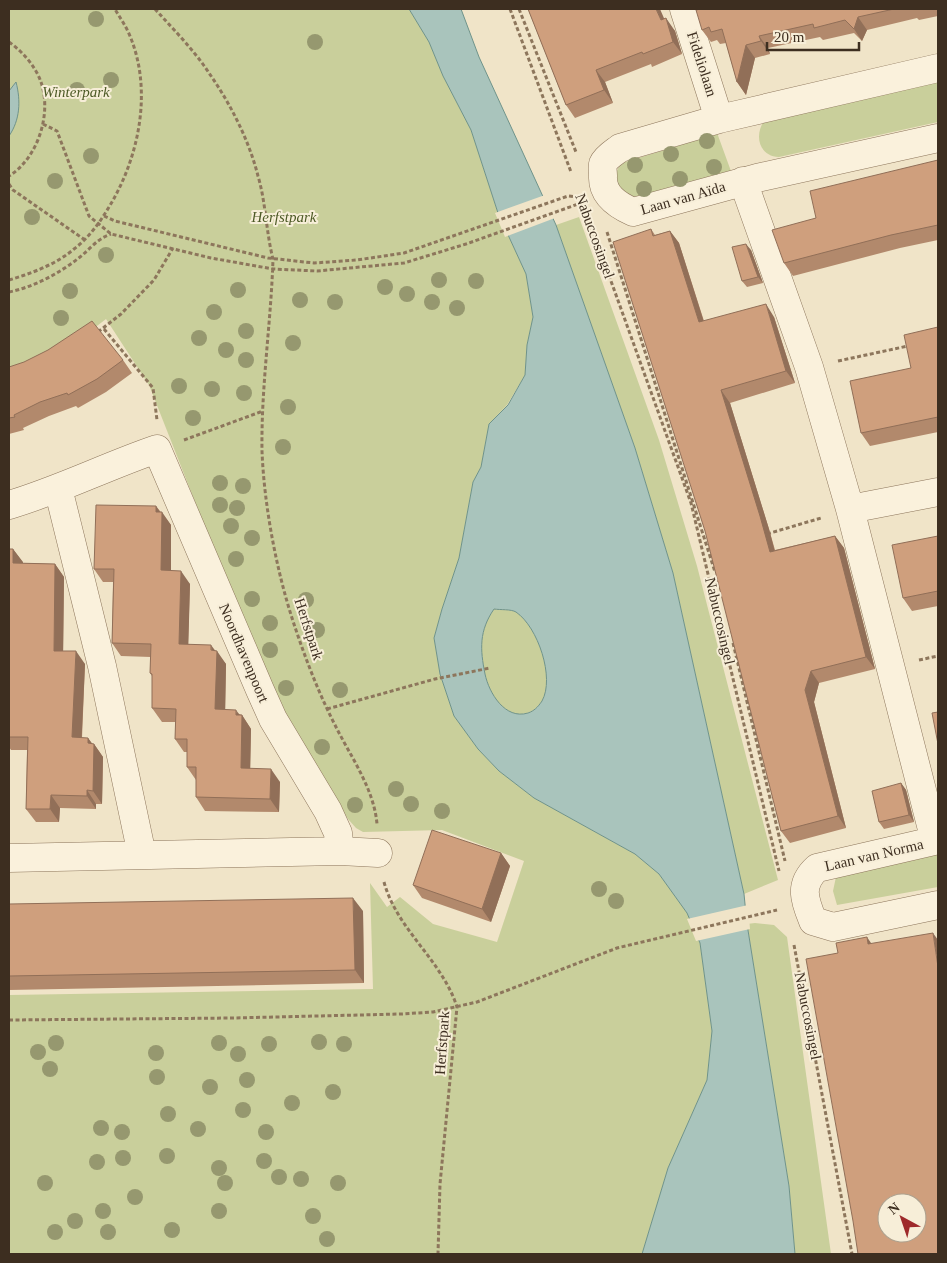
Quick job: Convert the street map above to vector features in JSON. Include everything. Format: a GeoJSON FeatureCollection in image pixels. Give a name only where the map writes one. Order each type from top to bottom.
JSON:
{"type":"FeatureCollection","features":[{"type":"Feature","properties":{"kind":"street","name":"Fideliolaan"},"geometry":{"type":"LineString","coordinates":[[684,9],[719,119]]}},
{"type":"Feature","properties":{"kind":"street","name":"Laan van Aïda"},"geometry":{"type":"LineString","coordinates":[[938,68],[719,119],[620,148],[610,155],[603,164],[602,183],[610,199],[633,212],[743,181],[938,138]]}},
{"type":"Feature","properties":{"kind":"street"},"geometry":{"type":"LineString","coordinates":[[743,181],[809,367],[850,509],[937,840]]}},
{"type":"Feature","properties":{"kind":"street"},"geometry":{"type":"LineString","coordinates":[[9,506],[162,448]]}},
{"type":"Feature","properties":{"kind":"street","name":"Noordhavenpoort"},"geometry":{"type":"LineString","coordinates":[[162,448],[260,690],[273,719],[328,811],[338,833],[340,851]]}},
{"type":"Feature","properties":{"kind":"street"},"geometry":{"type":"LineString","coordinates":[[58,488],[102,666],[142,855]]}},
{"type":"Feature","properties":{"kind":"street"},"geometry":{"type":"LineString","coordinates":[[850,509],[938,492]]}},
{"type":"Feature","properties":{"kind":"street","name":"Laan van Norma"},"geometry":{"type":"LineString","coordinates":[[937,840],[817,868],[809,875],[804,897],[813,922],[833,927],[938,905]]}},
{"type":"Feature","properties":{"kind":"street"},"geometry":{"type":"LineString","coordinates":[[9,858],[340,851],[378,853]]}},
{"type":"Feature","properties":{"kind":"path"},"geometry":{"type":"LineString","coordinates":[[9,280],[38,271],[74,250],[99,224],[128,169],[140,121],[138,65],[130,36],[115,9]]}},
{"type":"Feature","properties":{"kind":"path","name":"Herfstpark"},"geometry":{"type":"LineString","coordinates":[[155,9],[209,72],[246,140],[260,182],[268,240],[273,259],[262,452],[280,576],[304,652],[327,709],[371,798],[378,821],[378,853],[388,895],[396,912],[452,991],[457,1007],[440,1184],[438,1254]]}},
{"type":"Feature","properties":{"kind":"path","name":"Nabuccosingel"},"geometry":{"type":"LineString","coordinates":[[510,9],[574,180]]}},
{"type":"Feature","properties":{"kind":"path"},"geometry":{"type":"LineString","coordinates":[[519,9],[577,154]]}},
{"type":"Feature","properties":{"kind":"path"},"geometry":{"type":"LineString","coordinates":[[9,42],[22,51],[38,74],[45,101],[42,129],[31,155],[9,176]]}},
{"type":"Feature","properties":{"kind":"path"},"geometry":{"type":"LineString","coordinates":[[43,124],[57,131],[89,216],[111,234]]}},
{"type":"Feature","properties":{"kind":"path"},"geometry":{"type":"LineString","coordinates":[[9,184],[13,190],[84,240]]}},
{"type":"Feature","properties":{"kind":"path","name":"Nabuccosingel"},"geometry":{"type":"LineString","coordinates":[[578,189],[691,502],[780,878]]}},
{"type":"Feature","properties":{"kind":"path"},"geometry":{"type":"LineString","coordinates":[[104,216],[115,221],[273,259],[314,263],[404,254],[568,196]]}},
{"type":"Feature","properties":{"kind":"path"},"geometry":{"type":"LineString","coordinates":[[9,292],[26,287],[64,268],[79,258],[103,236],[111,234],[211,258],[273,269],[317,271],[404,263],[466,244],[571,206]]}},
{"type":"Feature","properties":{"kind":"path"},"geometry":{"type":"LineString","coordinates":[[604,224],[710,550],[715,573]]}},
{"type":"Feature","properties":{"kind":"path"},"geometry":{"type":"LineString","coordinates":[[98,333],[137,299],[154,280],[173,248]]}},
{"type":"Feature","properties":{"kind":"path"},"geometry":{"type":"LineString","coordinates":[[104,328],[153,388],[162,448],[263,410]]}},
{"type":"Feature","properties":{"kind":"path"},"geometry":{"type":"LineString","coordinates":[[809,367],[911,346]]}},
{"type":"Feature","properties":{"kind":"path"},"geometry":{"type":"LineString","coordinates":[[764,534],[850,509]]}},
{"type":"Feature","properties":{"kind":"path"},"geometry":{"type":"LineString","coordinates":[[704,552],[710,550]]}},
{"type":"Feature","properties":{"kind":"path"},"geometry":{"type":"LineString","coordinates":[[732,636],[785,863]]}},
{"type":"Feature","properties":{"kind":"path"},"geometry":{"type":"LineString","coordinates":[[327,709],[435,679],[490,668]]}},
{"type":"Feature","properties":{"kind":"path"},"geometry":{"type":"LineString","coordinates":[[9,1020],[433,1012],[496,995],[617,948],[772,912]]}},
{"type":"Feature","properties":{"kind":"path","name":"Nabuccosingel"},"geometry":{"type":"LineString","coordinates":[[793,936],[852,1254]]}},
{"type":"Feature","properties":{"kind":"green space","name":"Herfstpark"},"geometry":{"type":"Polygon","coordinates":[[[9,9],[409,9],[429,42],[443,76],[471,130],[498,213],[526,274],[533,317],[527,345],[525,375],[507,405],[489,424],[481,467],[473,482],[459,558],[434,638],[440,674],[454,716],[478,749],[499,771],[534,798],[635,854],[659,874],[687,913],[700,943],[712,1031],[707,1080],[668,1168],[642,1254],[9,1254],[9,995],[373,989],[370,883],[387,907],[400,897],[433,924],[497,942],[524,861],[442,830],[363,832],[356,828],[348,819],[291,730],[225,578],[149,385],[106,319],[93,329],[9,371],[9,9]]]}},
{"type":"Feature","properties":{"kind":"green space"},"geometry":{"type":"Polygon","coordinates":[[[938,81],[938,122],[779,157],[767,153],[760,144],[759,133],[764,121],[938,81]]]}},
{"type":"Feature","properties":{"kind":"green space"},"geometry":{"type":"Polygon","coordinates":[[[716,130],[732,174],[697,185],[688,182],[637,197],[623,194],[615,183],[618,168],[625,162],[681,145],[685,141],[716,130]]]}},
{"type":"Feature","properties":{"kind":"green space"},"geometry":{"type":"Polygon","coordinates":[[[579,217],[659,440],[697,566],[778,880],[744,894],[673,573],[635,448],[556,225],[579,217]]]}},
{"type":"Feature","properties":{"kind":"green space"},"geometry":{"type":"Polygon","coordinates":[[[494,609],[514,611],[524,619],[531,629],[542,654],[547,679],[546,691],[539,705],[527,713],[511,713],[505,709],[494,697],[487,681],[482,656],[482,640],[489,617],[494,609]]]}},
{"type":"Feature","properties":{"kind":"green space"},"geometry":{"type":"Polygon","coordinates":[[[938,851],[938,887],[837,905],[833,891],[836,877],[938,851]]]}},
{"type":"Feature","properties":{"kind":"green space"},"geometry":{"type":"Polygon","coordinates":[[[747,924],[774,925],[787,937],[831,1254],[795,1254],[789,1186],[747,924]]]}},
{"type":"Feature","properties":{"kind":"water"},"geometry":{"type":"Polygon","coordinates":[[[409,9],[461,9],[479,57],[556,225],[635,448],[673,573],[744,894],[747,924],[789,1186],[795,1254],[642,1254],[668,1168],[707,1080],[712,1031],[700,943],[687,913],[659,874],[635,854],[534,798],[499,771],[478,749],[454,716],[440,674],[434,638],[459,558],[473,482],[481,467],[489,424],[508,405],[525,375],[527,345],[533,317],[526,274],[498,213],[471,130],[443,76],[429,42],[409,9]],[[494,609],[489,617],[482,640],[482,656],[487,681],[494,697],[505,709],[512,713],[528,713],[539,705],[546,691],[547,679],[542,654],[531,629],[524,619],[514,611],[494,609]]]}},
{"type":"Feature","properties":{"kind":"water"},"geometry":{"type":"Polygon","coordinates":[[[16,82],[19,96],[18,110],[13,130],[9,136],[9,91],[16,82]]]}},
{"type":"Feature","properties":{"kind":"pier"},"geometry":{"type":"Polygon","coordinates":[[[545,195],[555,218],[505,237],[495,213],[545,195]]]}},
{"type":"Feature","properties":{"kind":"pier"},"geometry":{"type":"Polygon","coordinates":[[[748,905],[750,929],[696,941],[687,919],[748,905]]]}},
{"type":"Feature","properties":{"kind":"building"},"geometry":{"type":"Polygon","coordinates":[[[528,9],[656,9],[661,20],[666,18],[673,42],[596,70],[604,90],[566,105],[528,9]]]}},
{"type":"Feature","properties":{"kind":"building"},"geometry":{"type":"Polygon","coordinates":[[[894,9],[858,17],[854,29],[845,20],[814,28],[813,24],[759,36],[761,41],[746,45],[737,82],[722,29],[711,32],[709,27],[702,30],[696,10],[894,9]]]}},
{"type":"Feature","properties":{"kind":"building"},"geometry":{"type":"Polygon","coordinates":[[[938,160],[938,225],[891,235],[784,263],[772,230],[816,218],[810,191],[938,160]]]}},
{"type":"Feature","properties":{"kind":"building"},"geometry":{"type":"Polygon","coordinates":[[[651,229],[653,236],[670,231],[699,322],[766,304],[786,371],[721,390],[770,552],[835,536],[866,657],[811,671],[805,690],[838,816],[781,831],[705,531],[613,242],[651,229]]]}},
{"type":"Feature","properties":{"kind":"building"},"geometry":{"type":"Polygon","coordinates":[[[746,244],[758,277],[742,281],[732,247],[746,244]]]}},
{"type":"Feature","properties":{"kind":"building"},"geometry":{"type":"Polygon","coordinates":[[[92,321],[123,360],[97,379],[68,395],[67,393],[40,402],[14,415],[15,417],[9,418],[9,367],[48,350],[92,321]]]}},
{"type":"Feature","properties":{"kind":"building"},"geometry":{"type":"Polygon","coordinates":[[[938,327],[938,417],[861,433],[850,381],[911,368],[904,335],[938,327]]]}},
{"type":"Feature","properties":{"kind":"building"},"geometry":{"type":"Polygon","coordinates":[[[96,505],[156,506],[156,512],[162,512],[161,570],[181,571],[179,644],[211,645],[211,650],[217,651],[215,709],[236,710],[236,715],[242,715],[241,768],[271,769],[270,799],[196,797],[196,767],[187,767],[187,739],[175,739],[176,709],[152,708],[151,644],[112,643],[114,569],[94,569],[96,505]]]}},
{"type":"Feature","properties":{"kind":"building"},"geometry":{"type":"Polygon","coordinates":[[[938,536],[938,591],[903,598],[892,545],[938,536]]]}},
{"type":"Feature","properties":{"kind":"building"},"geometry":{"type":"Polygon","coordinates":[[[9,549],[13,549],[13,563],[55,564],[54,651],[76,651],[72,737],[88,738],[88,743],[94,744],[93,791],[87,790],[87,796],[51,795],[50,809],[26,809],[28,737],[9,737],[9,549]]]}},
{"type":"Feature","properties":{"kind":"building"},"geometry":{"type":"Polygon","coordinates":[[[938,712],[938,744],[932,713],[938,712]]]}},
{"type":"Feature","properties":{"kind":"building"},"geometry":{"type":"Polygon","coordinates":[[[901,783],[909,815],[879,822],[872,791],[901,783]]]}},
{"type":"Feature","properties":{"kind":"building"},"geometry":{"type":"Polygon","coordinates":[[[432,830],[501,853],[482,909],[413,885],[432,830]]]}},
{"type":"Feature","properties":{"kind":"building"},"geometry":{"type":"Polygon","coordinates":[[[353,898],[355,970],[9,976],[9,904],[353,898]]]}},
{"type":"Feature","properties":{"kind":"building"},"geometry":{"type":"Polygon","coordinates":[[[933,933],[938,967],[938,1254],[858,1254],[806,959],[838,953],[836,943],[867,937],[868,944],[933,933]]]}},
{"type":"Feature","properties":{"kind":"park label","name":"Winterpark"},"geometry":{"type":"Point","coordinates":[76,92]}}]}
